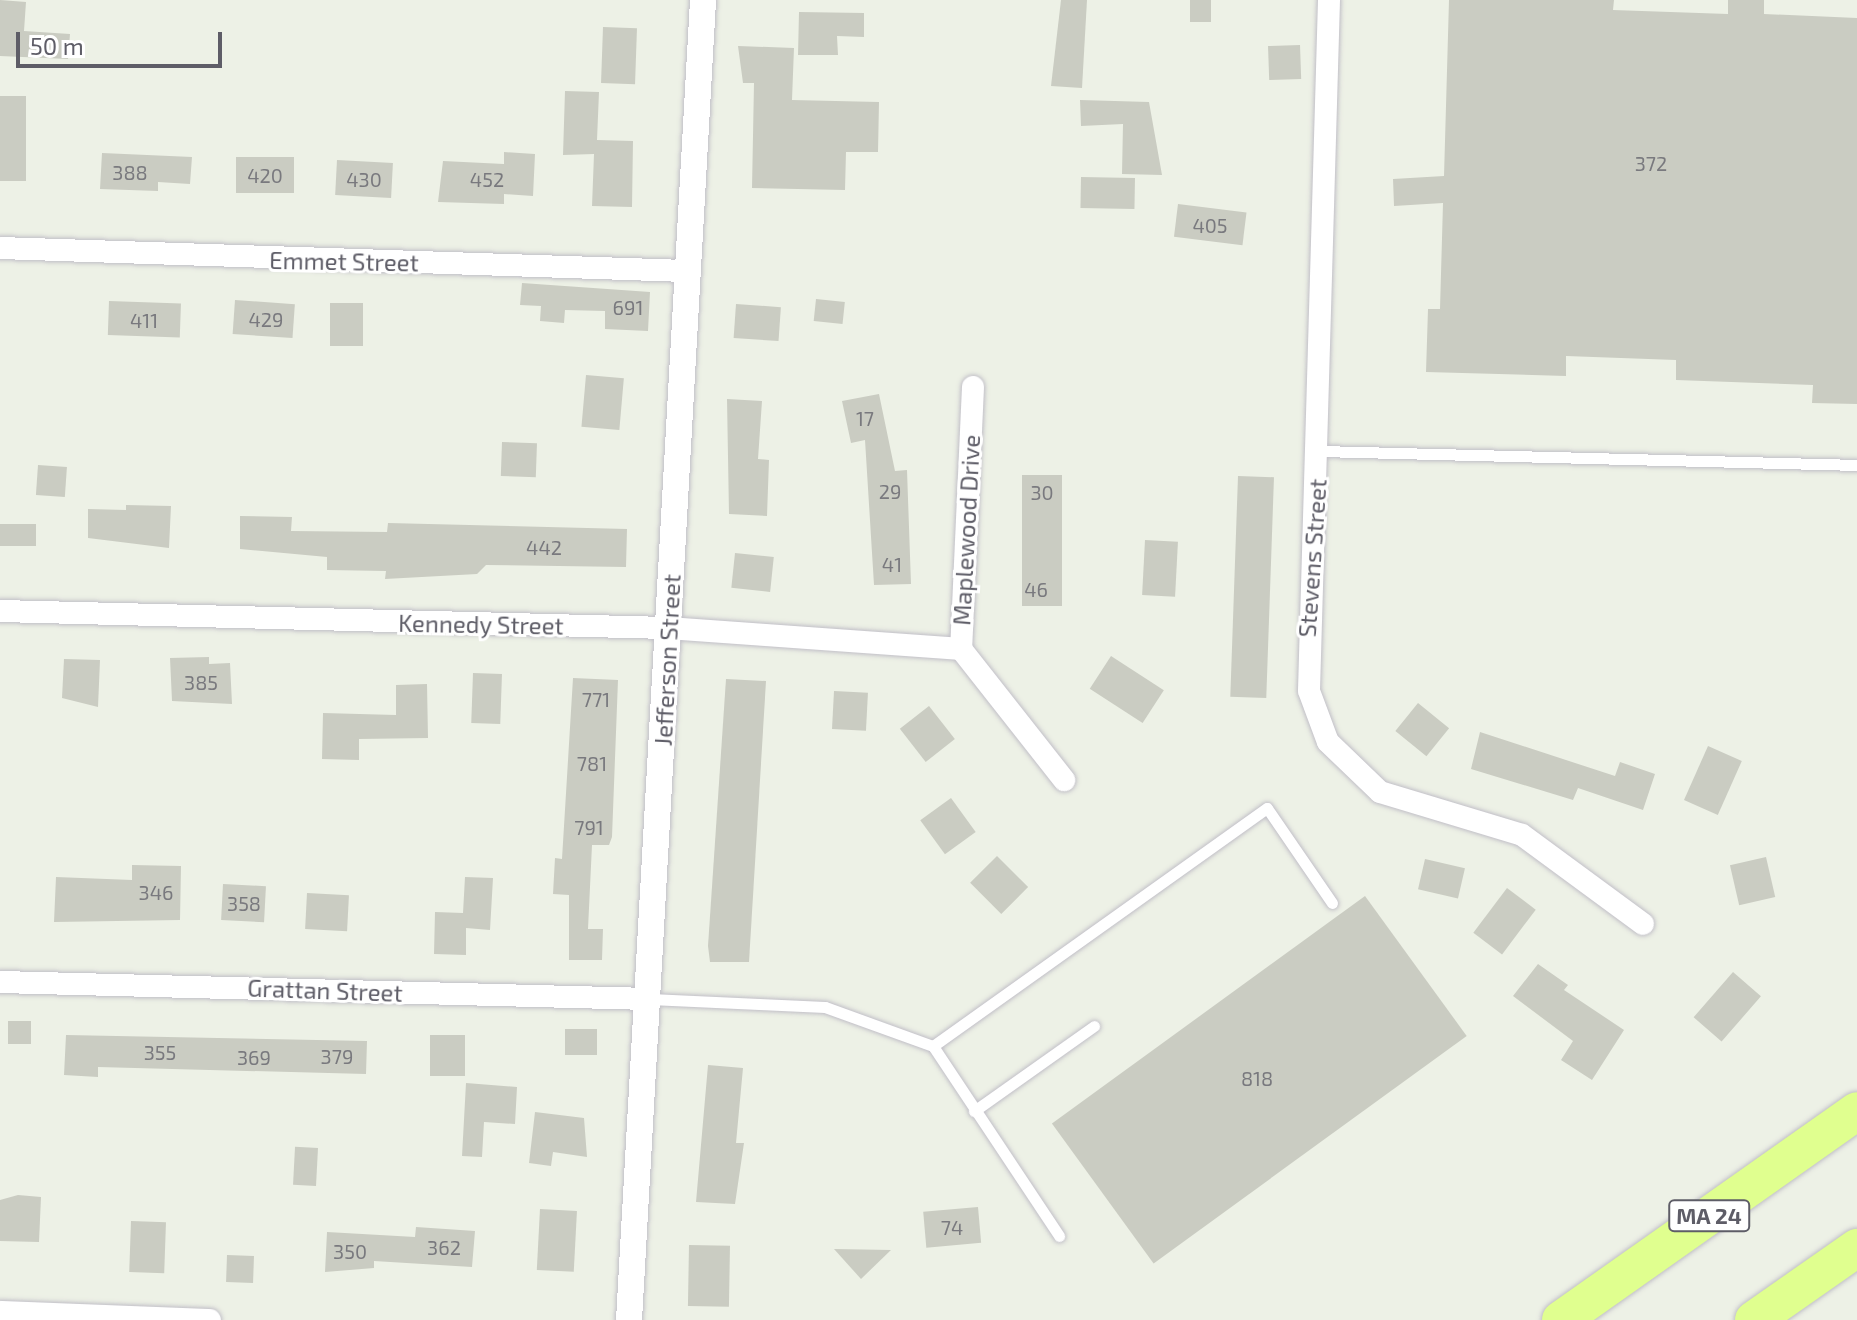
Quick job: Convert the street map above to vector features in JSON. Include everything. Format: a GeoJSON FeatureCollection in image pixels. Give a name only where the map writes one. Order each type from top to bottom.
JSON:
{"type":"FeatureCollection","features":[{"type":"Feature","properties":{"kind":"highway","name":"MA 24"},"geometry":{"type":"LineString","coordinates":[[1561,1320],[1857,1111]]}},
{"type":"Feature","properties":{"kind":"highway"},"geometry":{"type":"LineString","coordinates":[[1754,1320],[1857,1248]]}},
{"type":"Feature","properties":{"kind":"street","name":"Jefferson Street"},"geometry":{"type":"LineString","coordinates":[[629,1320],[650,999],[703,0]]}},
{"type":"Feature","properties":{"kind":"street","name":"Stevens Street"},"geometry":{"type":"LineString","coordinates":[[1329,0],[1320,451],[1305,616],[1309,691],[1328,742],[1380,792],[1522,835],[1643,924]]}},
{"type":"Feature","properties":{"kind":"street","name":"Emmet Street"},"geometry":{"type":"LineString","coordinates":[[0,248],[687,271]]}},
{"type":"Feature","properties":{"kind":"street","name":"Maplewood Drive"},"geometry":{"type":"LineString","coordinates":[[973,387],[961,649],[1064,780]]}},
{"type":"Feature","properties":{"kind":"street","name":"Kennedy Street"},"geometry":{"type":"LineString","coordinates":[[0,611],[668,628],[961,649]]}},
{"type":"Feature","properties":{"kind":"street","name":"Grattan Street"},"geometry":{"type":"LineString","coordinates":[[0,982],[650,999]]}},
{"type":"Feature","properties":{"kind":"street"},"geometry":{"type":"LineString","coordinates":[[0,1312],[210,1320]]}},
{"type":"Feature","properties":{"kind":"lane"},"geometry":{"type":"LineString","coordinates":[[1320,451],[1857,465]]}},
{"type":"Feature","properties":{"kind":"lane"},"geometry":{"type":"LineString","coordinates":[[933,1046],[1267,808],[1332,903]]}},
{"type":"Feature","properties":{"kind":"lane"},"geometry":{"type":"LineString","coordinates":[[650,999],[825,1007],[933,1046],[1059,1236]]}},
{"type":"Feature","properties":{"kind":"lane"},"geometry":{"type":"LineString","coordinates":[[974,1111],[1094,1026]]}},
{"type":"Feature","properties":{"kind":"building"},"geometry":{"type":"Polygon","coordinates":[[[0,0],[26,2],[24,31],[70,34],[68,59],[0,56],[0,0]]]}},
{"type":"Feature","properties":{"kind":"building"},"geometry":{"type":"Polygon","coordinates":[[[1061,0],[1087,0],[1082,88],[1051,86],[1061,0]]]}},
{"type":"Feature","properties":{"kind":"building"},"geometry":{"type":"Polygon","coordinates":[[[1190,0],[1211,0],[1211,22],[1190,22],[1190,0]]]}},
{"type":"Feature","properties":{"kind":"building"},"geometry":{"type":"Polygon","coordinates":[[[1449,0],[1614,0],[1613,10],[1728,14],[1728,0],[1764,0],[1764,14],[1857,18],[1857,404],[1812,403],[1813,385],[1676,380],[1676,360],[1566,356],[1566,376],[1426,372],[1428,309],[1440,309],[1443,203],[1394,206],[1393,179],[1444,176],[1449,0]]]}},
{"type":"Feature","properties":{"kind":"building"},"geometry":{"type":"Polygon","coordinates":[[[799,12],[864,13],[864,37],[837,36],[838,55],[798,55],[799,12]]]}},
{"type":"Feature","properties":{"kind":"building"},"geometry":{"type":"Polygon","coordinates":[[[603,27],[637,28],[635,84],[601,83],[603,27]]]}},
{"type":"Feature","properties":{"kind":"building"},"geometry":{"type":"Polygon","coordinates":[[[1300,45],[1301,79],[1269,80],[1268,46],[1300,45]]]}},
{"type":"Feature","properties":{"kind":"building"},"geometry":{"type":"Polygon","coordinates":[[[738,46],[794,48],[792,100],[879,102],[878,152],[846,152],[845,190],[752,188],[754,83],[743,83],[738,46]]]}},
{"type":"Feature","properties":{"kind":"building"},"geometry":{"type":"Polygon","coordinates":[[[565,91],[599,92],[597,140],[633,141],[632,207],[592,206],[594,154],[563,155],[565,91]]]}},
{"type":"Feature","properties":{"kind":"building"},"geometry":{"type":"Polygon","coordinates":[[[0,96],[26,96],[26,181],[0,181],[0,96]]]}},
{"type":"Feature","properties":{"kind":"building"},"geometry":{"type":"Polygon","coordinates":[[[1080,100],[1149,102],[1162,175],[1122,174],[1123,124],[1081,126],[1080,100]]]}},
{"type":"Feature","properties":{"kind":"building"},"geometry":{"type":"Polygon","coordinates":[[[504,152],[535,154],[533,196],[504,194],[504,204],[438,202],[443,161],[504,164],[504,152]]]}},
{"type":"Feature","properties":{"kind":"building"},"geometry":{"type":"Polygon","coordinates":[[[102,153],[192,157],[190,184],[158,182],[158,191],[100,189],[102,153]]]}},
{"type":"Feature","properties":{"kind":"building"},"geometry":{"type":"Polygon","coordinates":[[[236,157],[294,157],[294,193],[236,193],[236,157]]]}},
{"type":"Feature","properties":{"kind":"building"},"geometry":{"type":"Polygon","coordinates":[[[337,160],[393,163],[391,198],[335,195],[337,160]]]}},
{"type":"Feature","properties":{"kind":"building"},"geometry":{"type":"Polygon","coordinates":[[[1081,177],[1135,178],[1134,209],[1080,208],[1081,177]]]}},
{"type":"Feature","properties":{"kind":"building"},"geometry":{"type":"Polygon","coordinates":[[[1178,204],[1246,212],[1242,245],[1174,237],[1178,204]]]}},
{"type":"Feature","properties":{"kind":"building"},"geometry":{"type":"Polygon","coordinates":[[[522,283],[650,292],[648,331],[605,329],[605,311],[565,310],[564,323],[540,321],[541,306],[520,305],[522,283]]]}},
{"type":"Feature","properties":{"kind":"building"},"geometry":{"type":"Polygon","coordinates":[[[816,299],[845,302],[843,324],[814,321],[816,299]]]}},
{"type":"Feature","properties":{"kind":"building"},"geometry":{"type":"Polygon","coordinates":[[[235,300],[295,304],[292,338],[233,334],[235,300]]]}},
{"type":"Feature","properties":{"kind":"building"},"geometry":{"type":"Polygon","coordinates":[[[109,301],[181,304],[180,337],[108,335],[109,301]]]}},
{"type":"Feature","properties":{"kind":"building"},"geometry":{"type":"Polygon","coordinates":[[[330,303],[363,303],[363,346],[330,346],[330,303]]]}},
{"type":"Feature","properties":{"kind":"building"},"geometry":{"type":"Polygon","coordinates":[[[736,304],[781,307],[779,341],[734,338],[736,304]]]}},
{"type":"Feature","properties":{"kind":"building"},"geometry":{"type":"Polygon","coordinates":[[[586,375],[624,378],[619,430],[581,427],[586,375]]]}},
{"type":"Feature","properties":{"kind":"building"},"geometry":{"type":"Polygon","coordinates":[[[879,394],[895,471],[907,470],[911,584],[874,585],[865,440],[851,443],[842,401],[879,394]]]}},
{"type":"Feature","properties":{"kind":"building"},"geometry":{"type":"Polygon","coordinates":[[[727,399],[762,401],[758,459],[769,460],[767,516],[729,514],[727,399]]]}},
{"type":"Feature","properties":{"kind":"building"},"geometry":{"type":"Polygon","coordinates":[[[502,442],[537,443],[536,477],[501,476],[502,442]]]}},
{"type":"Feature","properties":{"kind":"building"},"geometry":{"type":"Polygon","coordinates":[[[38,465],[67,467],[65,497],[36,495],[38,465]]]}},
{"type":"Feature","properties":{"kind":"building"},"geometry":{"type":"Polygon","coordinates":[[[1022,475],[1062,475],[1062,606],[1022,606],[1022,475]]]}},
{"type":"Feature","properties":{"kind":"building"},"geometry":{"type":"Polygon","coordinates":[[[1238,476],[1274,477],[1266,698],[1230,697],[1238,476]]]}},
{"type":"Feature","properties":{"kind":"building"},"geometry":{"type":"Polygon","coordinates":[[[126,505],[171,506],[169,548],[88,538],[88,509],[126,510],[126,505]]]}},
{"type":"Feature","properties":{"kind":"building"},"geometry":{"type":"Polygon","coordinates":[[[240,516],[292,517],[291,531],[387,532],[388,523],[627,529],[626,567],[486,565],[477,574],[385,579],[386,571],[327,570],[327,557],[240,549],[240,516]]]}},
{"type":"Feature","properties":{"kind":"building"},"geometry":{"type":"Polygon","coordinates":[[[0,524],[36,524],[36,546],[0,546],[0,524]]]}},
{"type":"Feature","properties":{"kind":"building"},"geometry":{"type":"Polygon","coordinates":[[[1145,540],[1178,542],[1175,597],[1142,595],[1145,540]]]}},
{"type":"Feature","properties":{"kind":"building"},"geometry":{"type":"Polygon","coordinates":[[[735,553],[774,557],[770,592],[731,588],[735,553]]]}},
{"type":"Feature","properties":{"kind":"building"},"geometry":{"type":"Polygon","coordinates":[[[1111,656],[1164,690],[1143,723],[1090,689],[1111,656]]]}},
{"type":"Feature","properties":{"kind":"building"},"geometry":{"type":"Polygon","coordinates":[[[209,657],[209,664],[230,663],[232,704],[172,701],[170,658],[209,657]]]}},
{"type":"Feature","properties":{"kind":"building"},"geometry":{"type":"Polygon","coordinates":[[[64,659],[100,660],[98,707],[62,698],[64,659]]]}},
{"type":"Feature","properties":{"kind":"building"},"geometry":{"type":"Polygon","coordinates":[[[473,673],[502,674],[500,724],[471,723],[473,673]]]}},
{"type":"Feature","properties":{"kind":"building"},"geometry":{"type":"Polygon","coordinates":[[[573,678],[618,680],[612,837],[609,845],[592,845],[588,929],[603,929],[602,960],[569,960],[569,895],[553,894],[555,858],[562,859],[573,678]]]}},
{"type":"Feature","properties":{"kind":"building"},"geometry":{"type":"Polygon","coordinates":[[[726,679],[766,681],[749,962],[710,962],[708,946],[726,679]]]}},
{"type":"Feature","properties":{"kind":"building"},"geometry":{"type":"Polygon","coordinates":[[[427,684],[428,738],[359,739],[359,760],[322,759],[323,713],[396,715],[396,685],[427,684]]]}},
{"type":"Feature","properties":{"kind":"building"},"geometry":{"type":"Polygon","coordinates":[[[834,691],[868,693],[866,731],[832,729],[834,691]]]}},
{"type":"Feature","properties":{"kind":"building"},"geometry":{"type":"Polygon","coordinates":[[[1418,703],[1449,728],[1426,756],[1395,731],[1418,703]]]}},
{"type":"Feature","properties":{"kind":"building"},"geometry":{"type":"Polygon","coordinates":[[[929,706],[955,739],[926,762],[900,729],[929,706]]]}},
{"type":"Feature","properties":{"kind":"building"},"geometry":{"type":"Polygon","coordinates":[[[1480,732],[1615,776],[1620,762],[1655,774],[1643,810],[1578,788],[1573,800],[1471,769],[1480,732]]]}},
{"type":"Feature","properties":{"kind":"building"},"geometry":{"type":"Polygon","coordinates":[[[1708,746],[1742,761],[1718,815],[1684,800],[1708,746]]]}},
{"type":"Feature","properties":{"kind":"building"},"geometry":{"type":"Polygon","coordinates":[[[951,798],[976,832],[945,854],[920,820],[951,798]]]}},
{"type":"Feature","properties":{"kind":"building"},"geometry":{"type":"Polygon","coordinates":[[[997,856],[1028,887],[1001,914],[970,883],[997,856]]]}},
{"type":"Feature","properties":{"kind":"building"},"geometry":{"type":"Polygon","coordinates":[[[1766,857],[1775,897],[1739,905],[1730,865],[1766,857]]]}},
{"type":"Feature","properties":{"kind":"building"},"geometry":{"type":"Polygon","coordinates":[[[1425,859],[1465,868],[1458,898],[1418,889],[1425,859]]]}},
{"type":"Feature","properties":{"kind":"building"},"geometry":{"type":"Polygon","coordinates":[[[132,865],[181,866],[180,920],[54,922],[56,877],[132,880],[132,865]]]}},
{"type":"Feature","properties":{"kind":"building"},"geometry":{"type":"Polygon","coordinates":[[[465,877],[493,878],[490,930],[466,928],[466,955],[434,954],[435,912],[463,913],[465,877]]]}},
{"type":"Feature","properties":{"kind":"building"},"geometry":{"type":"Polygon","coordinates":[[[223,884],[266,886],[264,922],[221,920],[223,884]]]}},
{"type":"Feature","properties":{"kind":"building"},"geometry":{"type":"Polygon","coordinates":[[[1507,888],[1536,910],[1502,954],[1473,933],[1507,888]]]}},
{"type":"Feature","properties":{"kind":"building"},"geometry":{"type":"Polygon","coordinates":[[[307,893],[349,895],[347,931],[305,929],[307,893]]]}},
{"type":"Feature","properties":{"kind":"building"},"geometry":{"type":"Polygon","coordinates":[[[1365,896],[1467,1036],[1154,1263],[1052,1123],[1365,896]]]}},
{"type":"Feature","properties":{"kind":"building"},"geometry":{"type":"Polygon","coordinates":[[[1538,964],[1568,985],[1564,990],[1624,1030],[1592,1080],[1561,1060],[1573,1041],[1513,996],[1538,964]]]}},
{"type":"Feature","properties":{"kind":"building"},"geometry":{"type":"Polygon","coordinates":[[[1733,972],[1761,996],[1722,1042],[1694,1017],[1733,972]]]}},
{"type":"Feature","properties":{"kind":"building"},"geometry":{"type":"Polygon","coordinates":[[[8,1021],[31,1021],[31,1044],[8,1044],[8,1021]]]}},
{"type":"Feature","properties":{"kind":"building"},"geometry":{"type":"Polygon","coordinates":[[[565,1029],[597,1029],[597,1055],[565,1055],[565,1029]]]}},
{"type":"Feature","properties":{"kind":"building"},"geometry":{"type":"Polygon","coordinates":[[[66,1035],[367,1041],[366,1074],[98,1067],[98,1077],[64,1075],[66,1035]]]}},
{"type":"Feature","properties":{"kind":"building"},"geometry":{"type":"Polygon","coordinates":[[[430,1035],[465,1035],[465,1076],[430,1076],[430,1035]]]}},
{"type":"Feature","properties":{"kind":"building"},"geometry":{"type":"Polygon","coordinates":[[[708,1065],[743,1068],[736,1143],[744,1143],[735,1204],[696,1202],[708,1065]]]}},
{"type":"Feature","properties":{"kind":"building"},"geometry":{"type":"Polygon","coordinates":[[[466,1083],[517,1087],[515,1124],[484,1122],[482,1157],[462,1156],[466,1083]]]}},
{"type":"Feature","properties":{"kind":"building"},"geometry":{"type":"Polygon","coordinates":[[[535,1112],[584,1118],[587,1157],[553,1152],[551,1166],[529,1163],[535,1112]]]}},
{"type":"Feature","properties":{"kind":"building"},"geometry":{"type":"Polygon","coordinates":[[[295,1147],[318,1148],[316,1186],[293,1185],[295,1147]]]}},
{"type":"Feature","properties":{"kind":"building"},"geometry":{"type":"Polygon","coordinates":[[[18,1195],[41,1197],[39,1242],[0,1241],[0,1200],[18,1195]]]}},
{"type":"Feature","properties":{"kind":"building"},"geometry":{"type":"Polygon","coordinates":[[[978,1207],[981,1243],[926,1248],[923,1212],[978,1207]]]}},
{"type":"Feature","properties":{"kind":"building"},"geometry":{"type":"Polygon","coordinates":[[[540,1209],[577,1211],[574,1272],[537,1270],[540,1209]]]}},
{"type":"Feature","properties":{"kind":"building"},"geometry":{"type":"Polygon","coordinates":[[[131,1221],[166,1222],[164,1273],[129,1272],[131,1221]]]}},
{"type":"Feature","properties":{"kind":"building"},"geometry":{"type":"Polygon","coordinates":[[[416,1227],[475,1231],[472,1267],[374,1261],[374,1268],[325,1272],[327,1232],[415,1237],[416,1227]]]}},
{"type":"Feature","properties":{"kind":"building"},"geometry":{"type":"Polygon","coordinates":[[[689,1245],[730,1246],[729,1307],[688,1306],[689,1245]]]}},
{"type":"Feature","properties":{"kind":"building"},"geometry":{"type":"Polygon","coordinates":[[[834,1249],[891,1250],[861,1279],[834,1249]]]}},
{"type":"Feature","properties":{"kind":"building"},"geometry":{"type":"Polygon","coordinates":[[[227,1255],[254,1256],[253,1283],[226,1282],[227,1255]]]}}]}
